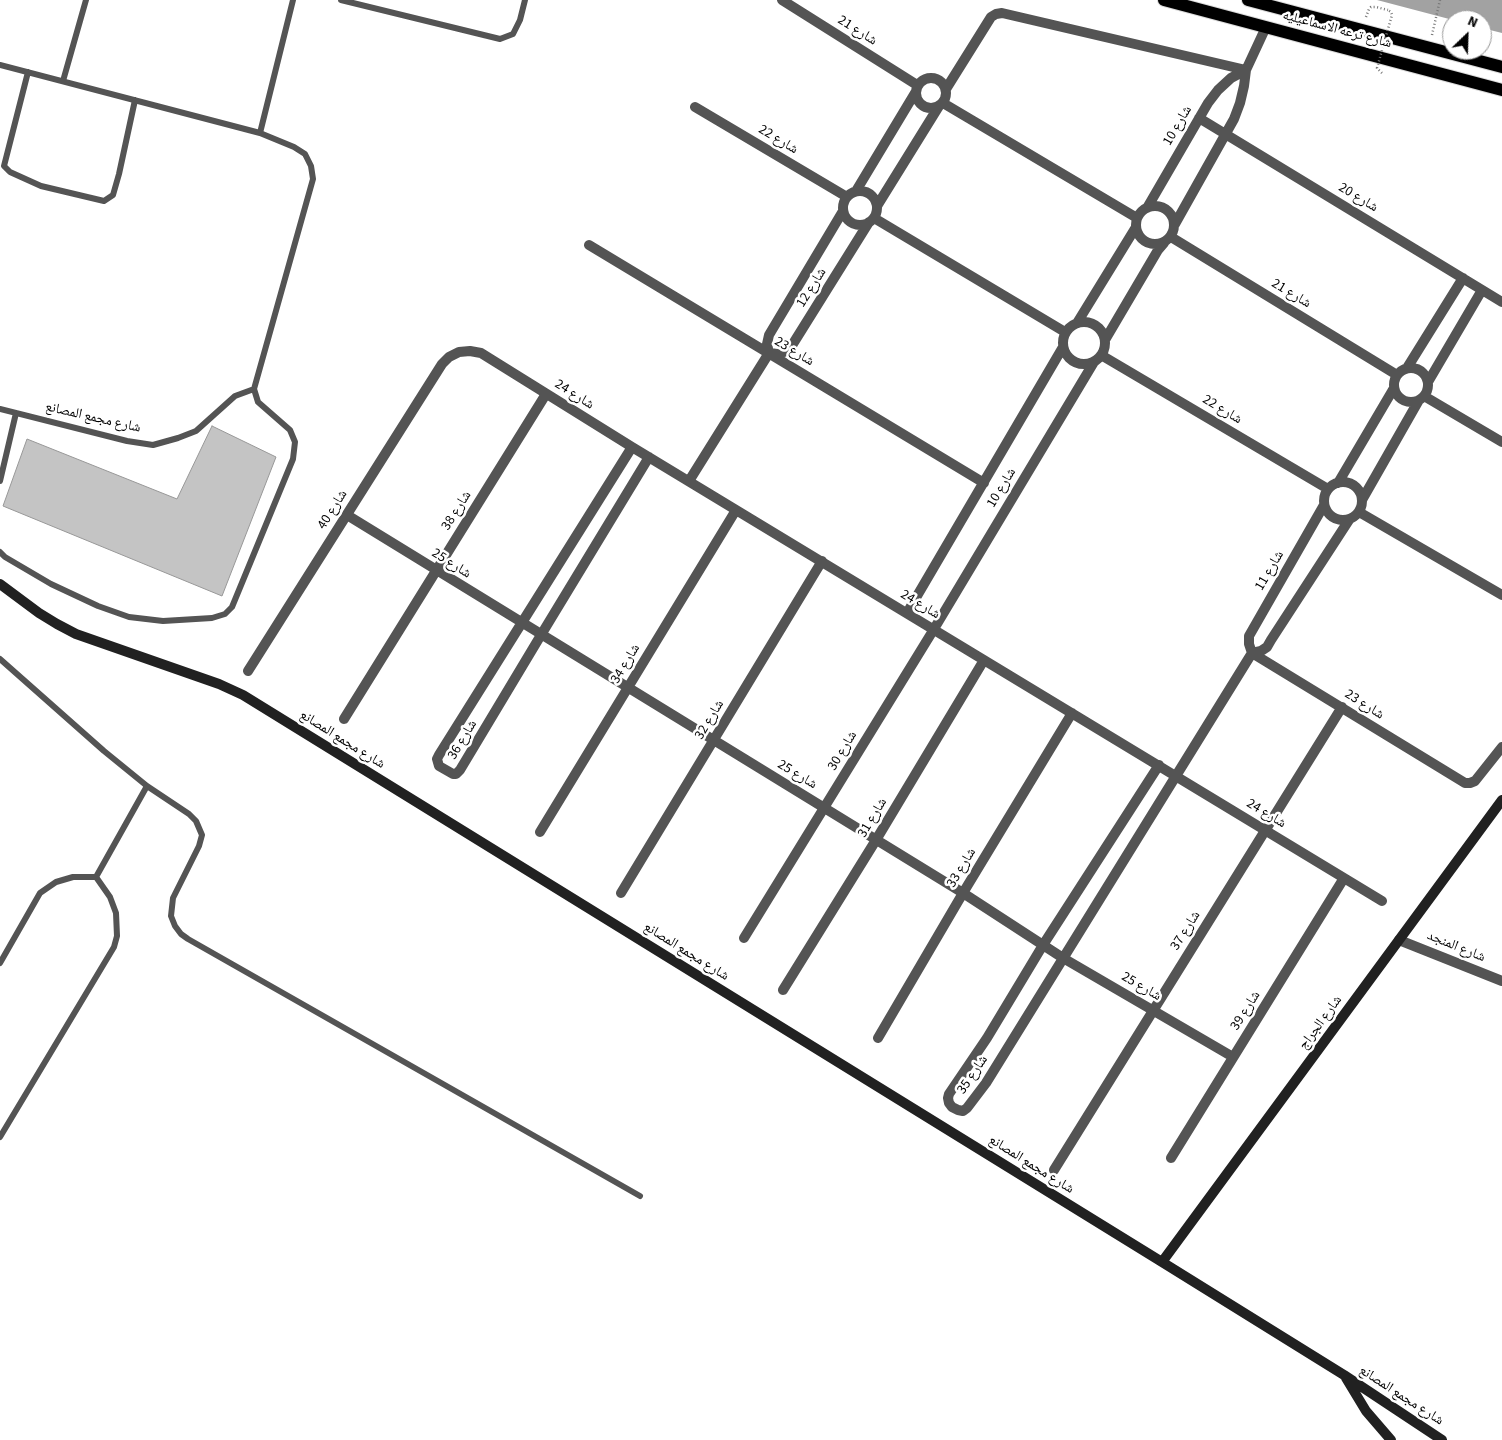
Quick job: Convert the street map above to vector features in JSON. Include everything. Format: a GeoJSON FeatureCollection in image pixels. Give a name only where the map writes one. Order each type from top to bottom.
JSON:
{"type":"FeatureCollection","features":[{"type":"Feature","properties":{"kind":"main road","name":"شارع ترعه الاسماعيليه"},"geometry":{"type":"LineString","coordinates":[[1164,0],[1502,90]]}},
{"type":"Feature","properties":{"kind":"main road","name":"شارع ترعه الاسماعيليه"},"geometry":{"type":"LineString","coordinates":[[1248,0],[1502,67]]}},
{"type":"Feature","properties":{"kind":"street","name":"شارع 21"},"geometry":{"type":"LineString","coordinates":[[782,0],[916,89]]}},
{"type":"Feature","properties":{"kind":"street"},"geometry":{"type":"LineString","coordinates":[[946,89],[943,84],[933,78],[927,78],[922,81],[916,89],[856,191],[847,197],[843,204],[843,211],[850,222],[863,224],[871,220],[877,206],[945,99],[946,89],[991,17],[996,14],[1008,14],[1246,70]]}},
{"type":"Feature","properties":{"kind":"street"},"geometry":{"type":"LineString","coordinates":[[1105,340],[1098,328],[1084,322],[1077,323],[1065,332],[1063,347],[1071,360],[1078,364],[1086,364],[1098,358],[1105,345],[1105,340],[1158,250],[1174,231],[1175,224],[1225,134],[1240,103],[1246,70],[1266,27]]}},
{"type":"Feature","properties":{"kind":"street","name":"شارع 10"},"geometry":{"type":"LineString","coordinates":[[1146,208],[1199,118],[1218,90],[1231,78],[1246,70]]}},
{"type":"Feature","properties":{"kind":"street"},"geometry":{"type":"LineString","coordinates":[[916,89],[919,103],[923,106],[929,108],[941,104],[1137,222]]}},
{"type":"Feature","properties":{"kind":"street","name":"شارع 22"},"geometry":{"type":"LineString","coordinates":[[695,107],[847,197]]}},
{"type":"Feature","properties":{"kind":"street","name":"شارع 20"},"geometry":{"type":"LineString","coordinates":[[1199,118],[1502,302]]}},
{"type":"Feature","properties":{"kind":"street"},"geometry":{"type":"LineString","coordinates":[[856,191],[862,191],[872,196],[877,206]]}},
{"type":"Feature","properties":{"kind":"street"},"geometry":{"type":"LineString","coordinates":[[1077,323],[1137,222],[1141,212],[1146,208],[1154,206],[1162,207],[1168,210],[1175,224]]}},
{"type":"Feature","properties":{"kind":"street","name":"شارع 12"},"geometry":{"type":"LineString","coordinates":[[689,481],[769,353],[767,344],[768,334],[843,211]]}},
{"type":"Feature","properties":{"kind":"street"},"geometry":{"type":"LineString","coordinates":[[871,220],[1065,332]]}},
{"type":"Feature","properties":{"kind":"street","name":"شارع 12"},"geometry":{"type":"LineString","coordinates":[[769,353],[777,354],[791,347],[871,220]]}},
{"type":"Feature","properties":{"kind":"street"},"geometry":{"type":"LineString","coordinates":[[1137,222],[1138,234],[1143,240],[1150,244],[1157,244],[1168,240]]}},
{"type":"Feature","properties":{"kind":"street","name":"شارع 21"},"geometry":{"type":"LineString","coordinates":[[1168,240],[1397,375]]}},
{"type":"Feature","properties":{"kind":"street","name":"شارع 23"},"geometry":{"type":"LineString","coordinates":[[589,246],[984,482]]}},
{"type":"Feature","properties":{"kind":"street"},"geometry":{"type":"LineString","coordinates":[[1338,483],[1394,388],[1397,375],[1407,368],[1462,278]]}},
{"type":"Feature","properties":{"kind":"street"},"geometry":{"type":"LineString","coordinates":[[1362,500],[1357,488],[1345,482],[1338,483],[1328,489],[1324,496],[1324,505],[1326,511],[1336,519],[1349,520],[1359,512],[1362,500],[1482,290]]}},
{"type":"Feature","properties":{"kind":"street","name":"شارع 10"},"geometry":{"type":"LineString","coordinates":[[907,613],[1063,347]]}},
{"type":"Feature","properties":{"kind":"street","name":"شارع 24"},"geometry":{"type":"LineString","coordinates":[[442,364],[459,352],[481,353],[632,447],[1382,900]]}},
{"type":"Feature","properties":{"kind":"street","name":"شارع 10"},"geometry":{"type":"LineString","coordinates":[[934,629],[1098,358]]}},
{"type":"Feature","properties":{"kind":"street","name":"شارع 22"},"geometry":{"type":"LineString","coordinates":[[1098,358],[1328,489]]}},
{"type":"Feature","properties":{"kind":"street","name":"شارع 40"},"geometry":{"type":"LineString","coordinates":[[248,671],[442,364]]}},
{"type":"Feature","properties":{"kind":"street"},"geometry":{"type":"LineString","coordinates":[[1407,368],[1423,372],[1428,382]]}},
{"type":"Feature","properties":{"kind":"street"},"geometry":{"type":"LineString","coordinates":[[1394,388],[1396,394],[1407,402],[1413,402],[1422,398]]}},
{"type":"Feature","properties":{"kind":"street","name":"شارع 38"},"geometry":{"type":"LineString","coordinates":[[344,719],[546,394]]}},
{"type":"Feature","properties":{"kind":"street"},"geometry":{"type":"LineString","coordinates":[[1422,398],[1502,442]]}},
{"type":"Feature","properties":{"kind":"street","name":"شارع 36"},"geometry":{"type":"LineString","coordinates":[[632,447],[439,755],[437,759],[439,766],[453,774],[460,770],[649,457]]}},
{"type":"Feature","properties":{"kind":"street","name":"شارع 11"},"geometry":{"type":"LineString","coordinates":[[1252,653],[1249,644],[1250,636],[1324,505]]}},
{"type":"Feature","properties":{"kind":"street","name":"شارع 34"},"geometry":{"type":"LineString","coordinates":[[540,832],[736,510]]}},
{"type":"Feature","properties":{"kind":"street"},"geometry":{"type":"LineString","coordinates":[[1359,512],[1502,595]]}},
{"type":"Feature","properties":{"kind":"street","name":"شارع 25"},"geometry":{"type":"LineString","coordinates":[[347,515],[963,893],[1063,958],[1233,1057]]}},
{"type":"Feature","properties":{"kind":"street","name":"شارع 11"},"geometry":{"type":"LineString","coordinates":[[1176,776],[1252,653],[1267,646],[1272,640],[1349,520]]}},
{"type":"Feature","properties":{"kind":"street","name":"شارع 32"},"geometry":{"type":"LineString","coordinates":[[622,893],[822,561]]}},
{"type":"Feature","properties":{"kind":"street","name":"شارع مجمع المصانع"},"geometry":{"type":"LineString","coordinates":[[0,584],[39,613],[76,634],[219,684],[242,695],[1162,1262],[1344,1375],[1442,1440]]}},
{"type":"Feature","properties":{"kind":"street","name":"شارع 30"},"geometry":{"type":"LineString","coordinates":[[744,938],[934,629]]}},
{"type":"Feature","properties":{"kind":"street","name":"شارع 23"},"geometry":{"type":"LineString","coordinates":[[1252,653],[1465,783],[1476,781],[1502,747]]}},
{"type":"Feature","properties":{"kind":"street","name":"شارع 31"},"geometry":{"type":"LineString","coordinates":[[783,990],[984,660]]}},
{"type":"Feature","properties":{"kind":"street","name":"شارع 37"},"geometry":{"type":"LineString","coordinates":[[1054,1170],[1342,707]]}},
{"type":"Feature","properties":{"kind":"street","name":"شارع 33"},"geometry":{"type":"LineString","coordinates":[[878,1038],[1072,713]]}},
{"type":"Feature","properties":{"kind":"street","name":"شارع 35"},"geometry":{"type":"LineString","coordinates":[[1159,765],[1043,945],[987,1038],[949,1094],[948,1098],[952,1107],[963,1110],[973,1101],[1176,776]]}},
{"type":"Feature","properties":{"kind":"street","name":"شارع الجراج"},"geometry":{"type":"LineString","coordinates":[[1162,1262],[1502,800]]}},
{"type":"Feature","properties":{"kind":"street","name":"شارع 39"},"geometry":{"type":"LineString","coordinates":[[1171,1158],[1344,878]]}},
{"type":"Feature","properties":{"kind":"street","name":"شارع المنجد"},"geometry":{"type":"LineString","coordinates":[[1399,940],[1502,981]]}},
{"type":"Feature","properties":{"kind":"street","name":"شارع مجمع المصانع"},"geometry":{"type":"LineString","coordinates":[[1344,1375],[1366,1411],[1391,1440]]}},
{"type":"Feature","properties":{"kind":"lane"},"geometry":{"type":"LineString","coordinates":[[63,81],[86,0]]}},
{"type":"Feature","properties":{"kind":"lane"},"geometry":{"type":"LineString","coordinates":[[260,133],[293,0]]}},
{"type":"Feature","properties":{"kind":"lane"},"geometry":{"type":"LineString","coordinates":[[341,0],[359,2],[500,39],[513,34],[520,20],[525,0]]}},
{"type":"Feature","properties":{"kind":"lane"},"geometry":{"type":"LineString","coordinates":[[0,65],[260,133],[294,147],[305,154],[311,166],[313,180],[254,389],[258,402],[290,430],[295,442],[293,459],[232,607],[225,614],[212,618],[163,621],[129,617],[98,606],[51,584],[5,557],[0,552]]}},
{"type":"Feature","properties":{"kind":"lane"},"geometry":{"type":"LineString","coordinates":[[28,72],[4,166],[10,172],[41,186],[104,201],[113,195],[135,100]]}},
{"type":"Feature","properties":{"kind":"lane","name":"شارع مجمع المصانع"},"geometry":{"type":"LineString","coordinates":[[0,409],[127,441],[153,445],[196,431],[235,396],[254,389]]}},
{"type":"Feature","properties":{"kind":"lane"},"geometry":{"type":"LineString","coordinates":[[0,481],[16,413]]}},
{"type":"Feature","properties":{"kind":"lane"},"geometry":{"type":"LineString","coordinates":[[0,659],[104,751],[147,786],[189,814],[196,821],[202,835],[199,846],[173,898],[171,916],[175,926],[188,940],[640,1196]]}},
{"type":"Feature","properties":{"kind":"lane"},"geometry":{"type":"LineString","coordinates":[[96,877],[147,786]]}},
{"type":"Feature","properties":{"kind":"lane"},"geometry":{"type":"LineString","coordinates":[[0,963],[40,893],[56,882],[74,877],[96,877]]}},
{"type":"Feature","properties":{"kind":"lane"},"geometry":{"type":"LineString","coordinates":[[0,1137],[114,947],[117,936],[116,913],[110,896],[96,877]]}},
{"type":"Feature","properties":{"kind":"path"},"geometry":{"type":"LineString","coordinates":[[1433,29],[1440,0]]}},
{"type":"Feature","properties":{"kind":"path"},"geometry":{"type":"LineString","coordinates":[[1368,12],[1373,6],[1388,10],[1392,16],[1377,68],[1382,73]]}},
{"type":"Feature","properties":{"kind":"shaded area"},"geometry":{"type":"Polygon","coordinates":[[[1377,0],[1502,0],[1502,33],[1492,30],[1492,10],[1442,10],[1442,17],[1377,0]]]}},
{"type":"Feature","properties":{"kind":"building"},"geometry":{"type":"Polygon","coordinates":[[[212,426],[276,457],[222,596],[3,506],[27,439],[177,499],[212,426]]]}}]}
